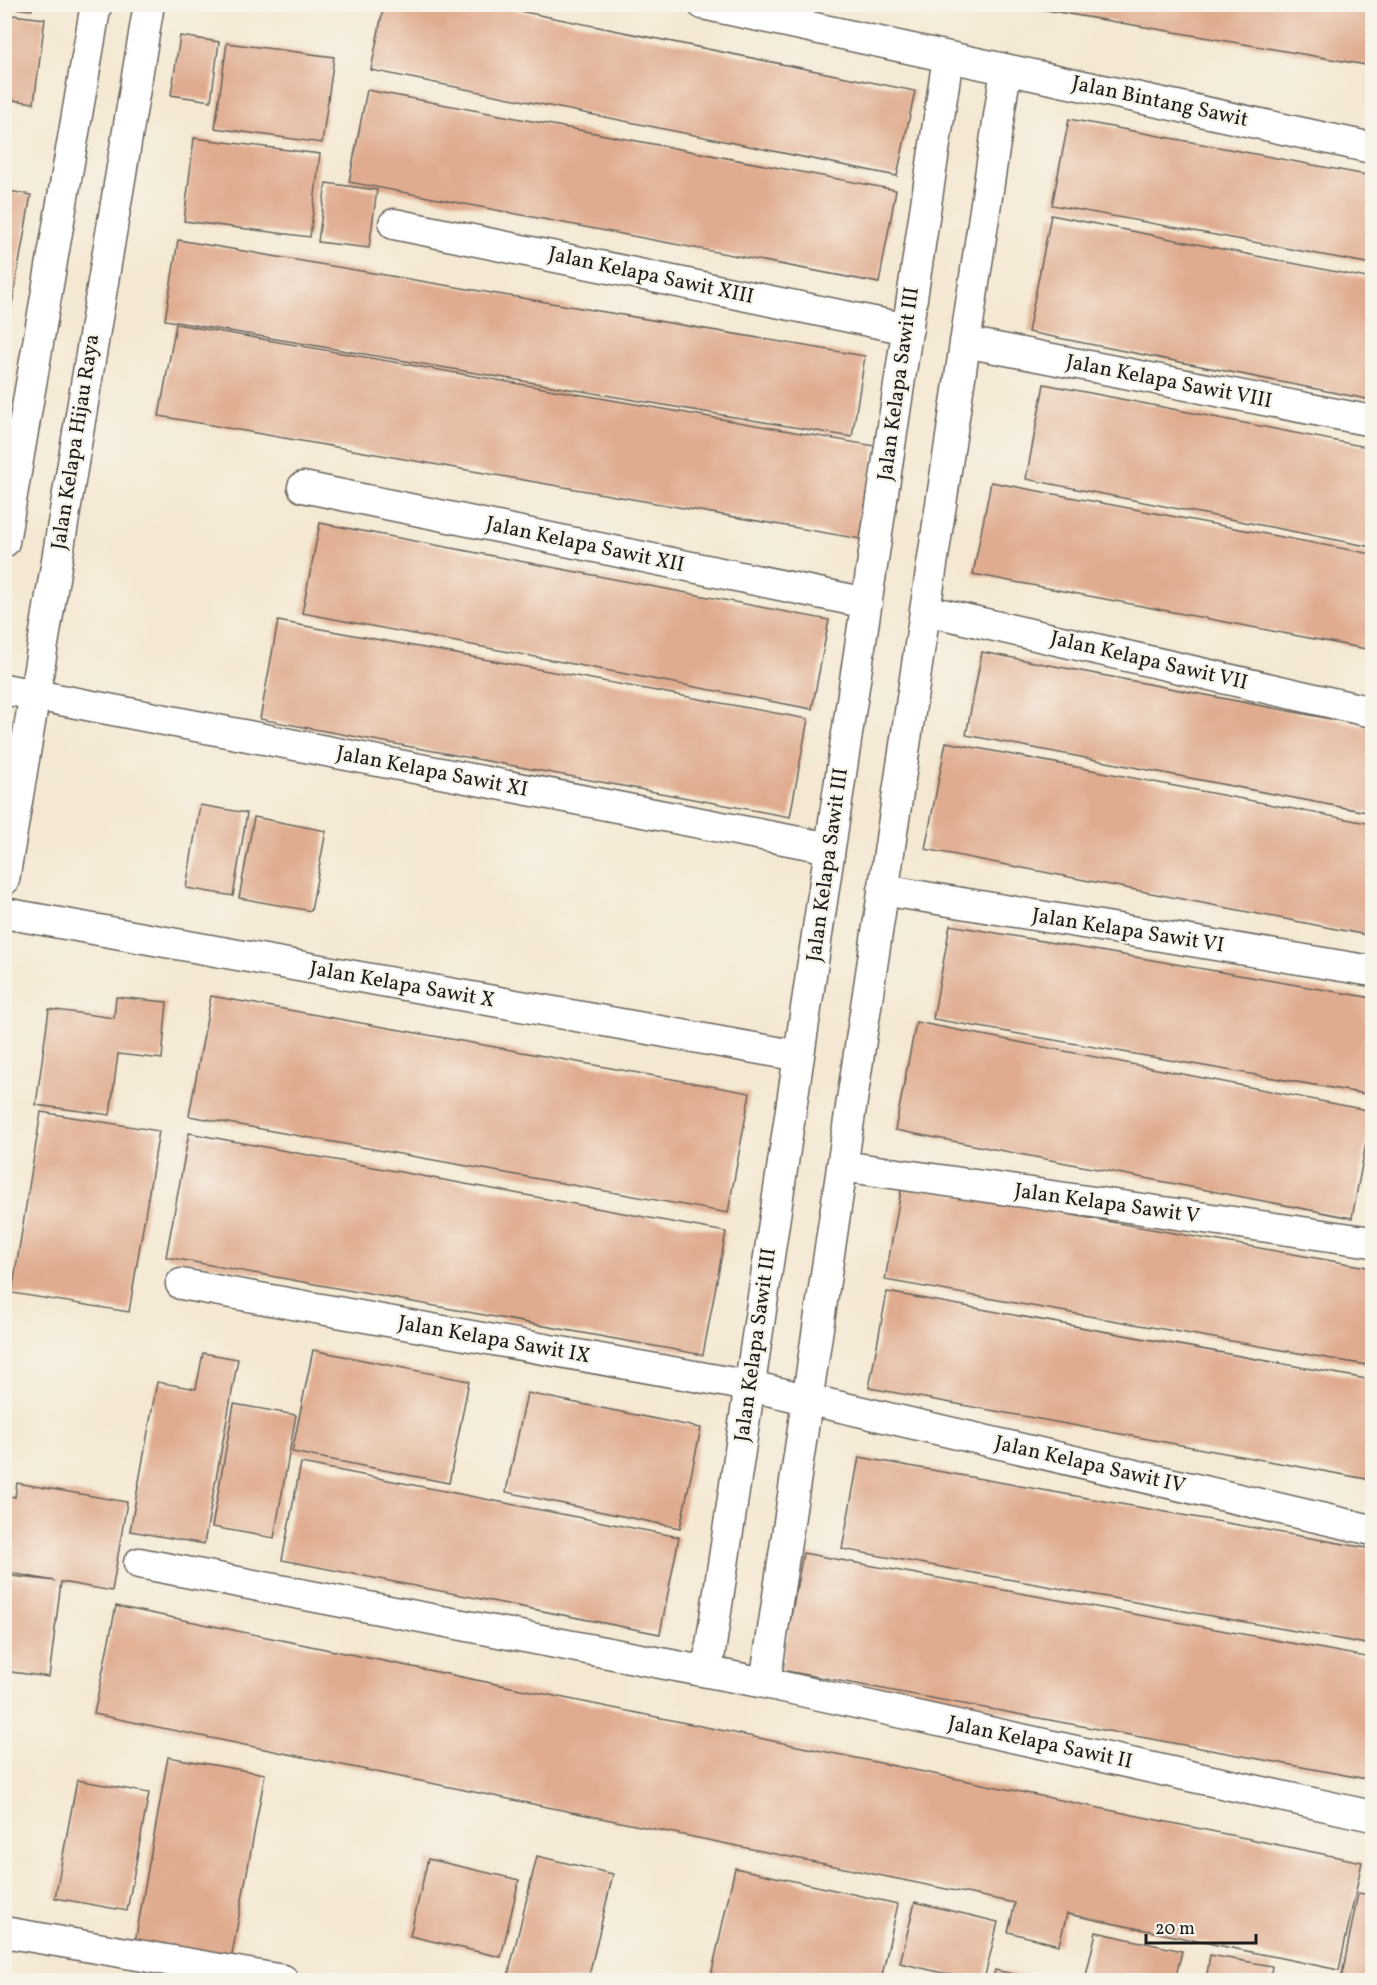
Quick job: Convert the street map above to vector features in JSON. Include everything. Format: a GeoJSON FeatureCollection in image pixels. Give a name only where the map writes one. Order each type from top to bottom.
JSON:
{"type":"FeatureCollection","features":[{"type":"Feature","properties":{"kind":"street"},"geometry":{"type":"LineString","coordinates":[[4,542],[96,4]]}},
{"type":"Feature","properties":{"kind":"street","name":"Jalan Kelapa Hijau Raya"},"geometry":{"type":"LineString","coordinates":[[4,880],[148,4]]}},
{"type":"Feature","properties":{"kind":"street","name":"Jalan Bintang Sawit"},"geometry":{"type":"LineString","coordinates":[[703,4],[1372,148]]}},
{"type":"Feature","properties":{"kind":"street","name":"Jalan Kelapa Sawit III"},"geometry":{"type":"LineString","coordinates":[[707,1672],[948,57]]}},
{"type":"Feature","properties":{"kind":"street"},"geometry":{"type":"LineString","coordinates":[[765,1683],[1006,69]]}},
{"type":"Feature","properties":{"kind":"street","name":"Jalan Kelapa Sawit XIII"},"geometry":{"type":"LineString","coordinates":[[394,224],[908,329]]}},
{"type":"Feature","properties":{"kind":"street","name":"Jalan Kelapa Sawit VIII"},"geometry":{"type":"LineString","coordinates":[[965,342],[1372,421]]}},
{"type":"Feature","properties":{"kind":"street","name":"Jalan Kelapa Sawit XII"},"geometry":{"type":"LineString","coordinates":[[303,487],[867,603]]}},
{"type":"Feature","properties":{"kind":"street","name":"Jalan Kelapa Sawit VII"},"geometry":{"type":"LineString","coordinates":[[925,610],[1372,712]]}},
{"type":"Feature","properties":{"kind":"street","name":"Jalan Kelapa Sawit XI"},"geometry":{"type":"LineString","coordinates":[[4,689],[830,848]]}},
{"type":"Feature","properties":{"kind":"street","name":"Jalan Kelapa Sawit VI"},"geometry":{"type":"LineString","coordinates":[[883,890],[1372,971]]}},
{"type":"Feature","properties":{"kind":"street","name":"Jalan Kelapa Sawit X"},"geometry":{"type":"LineString","coordinates":[[4,913],[799,1056]]}},
{"type":"Feature","properties":{"kind":"street","name":"Jalan Kelapa Sawit V"},"geometry":{"type":"LineString","coordinates":[[842,1166],[1372,1242]]}},
{"type":"Feature","properties":{"kind":"street","name":"Jalan Kelapa Sawit IX"},"geometry":{"type":"LineString","coordinates":[[181,1284],[750,1386],[807,1400]]}},
{"type":"Feature","properties":{"kind":"street","name":"Jalan Kelapa Sawit IV"},"geometry":{"type":"LineString","coordinates":[[807,1400],[1372,1530]]}},
{"type":"Feature","properties":{"kind":"street"},"geometry":{"type":"LineString","coordinates":[[139,1563],[707,1672]]}},
{"type":"Feature","properties":{"kind":"street","name":"Jalan Kelapa Sawit II"},"geometry":{"type":"LineString","coordinates":[[707,1672],[1372,1816]]}},
{"type":"Feature","properties":{"kind":"street"},"geometry":{"type":"LineString","coordinates":[[4,1932],[283,1980]]}},
{"type":"Feature","properties":{"kind":"building"},"geometry":{"type":"Polygon","coordinates":[[[4,4],[32,4],[32,10],[4,7],[4,4]]]}},
{"type":"Feature","properties":{"kind":"building"},"geometry":{"type":"Polygon","coordinates":[[[384,4],[485,4],[915,91],[897,176],[371,70],[384,4]]]}},
{"type":"Feature","properties":{"kind":"building"},"geometry":{"type":"Polygon","coordinates":[[[1023,4],[1372,4],[1372,66],[1023,6],[1023,4]]]}},
{"type":"Feature","properties":{"kind":"building"},"geometry":{"type":"Polygon","coordinates":[[[4,14],[45,19],[34,103],[4,99],[4,14]]]}},
{"type":"Feature","properties":{"kind":"building"},"geometry":{"type":"Polygon","coordinates":[[[180,36],[219,42],[211,101],[171,95],[180,36]]]}},
{"type":"Feature","properties":{"kind":"building"},"geometry":{"type":"Polygon","coordinates":[[[227,43],[334,57],[322,143],[215,128],[227,43]]]}},
{"type":"Feature","properties":{"kind":"building"},"geometry":{"type":"Polygon","coordinates":[[[367,90],[896,190],[879,283],[349,182],[367,90]]]}},
{"type":"Feature","properties":{"kind":"building"},"geometry":{"type":"Polygon","coordinates":[[[1069,119],[1372,176],[1372,264],[1052,205],[1069,119]]]}},
{"type":"Feature","properties":{"kind":"building"},"geometry":{"type":"Polygon","coordinates":[[[194,138],[320,154],[310,237],[184,221],[194,138]]]}},
{"type":"Feature","properties":{"kind":"building"},"geometry":{"type":"Polygon","coordinates":[[[326,183],[377,190],[369,248],[318,242],[326,183]]]}},
{"type":"Feature","properties":{"kind":"building"},"geometry":{"type":"Polygon","coordinates":[[[4,190],[31,195],[6,338],[4,338],[4,190]]]}},
{"type":"Feature","properties":{"kind":"building"},"geometry":{"type":"Polygon","coordinates":[[[1051,215],[1372,279],[1372,400],[1028,332],[1051,215]]]}},
{"type":"Feature","properties":{"kind":"building"},"geometry":{"type":"Polygon","coordinates":[[[178,240],[865,356],[852,437],[165,320],[178,240]]]}},
{"type":"Feature","properties":{"kind":"building"},"geometry":{"type":"Polygon","coordinates":[[[176,324],[875,446],[860,539],[159,416],[176,324]]]}},
{"type":"Feature","properties":{"kind":"building"},"geometry":{"type":"Polygon","coordinates":[[[1044,384],[1372,448],[1372,547],[1026,479],[1044,384]]]}},
{"type":"Feature","properties":{"kind":"building"},"geometry":{"type":"Polygon","coordinates":[[[991,482],[1372,554],[1372,650],[973,574],[991,482]]]}},
{"type":"Feature","properties":{"kind":"building"},"geometry":{"type":"Polygon","coordinates":[[[320,523],[829,620],[812,709],[302,613],[320,523]]]}},
{"type":"Feature","properties":{"kind":"building"},"geometry":{"type":"Polygon","coordinates":[[[278,621],[808,719],[790,817],[260,719],[278,621]]]}},
{"type":"Feature","properties":{"kind":"building"},"geometry":{"type":"Polygon","coordinates":[[[982,652],[1372,727],[1372,813],[966,735],[982,652]]]}},
{"type":"Feature","properties":{"kind":"building"},"geometry":{"type":"Polygon","coordinates":[[[946,742],[1372,824],[1372,936],[925,849],[946,742]]]}},
{"type":"Feature","properties":{"kind":"building"},"geometry":{"type":"Polygon","coordinates":[[[200,805],[247,813],[233,896],[186,888],[200,805]]]}},
{"type":"Feature","properties":{"kind":"building"},"geometry":{"type":"Polygon","coordinates":[[[254,817],[326,831],[311,911],[239,898],[254,817]]]}},
{"type":"Feature","properties":{"kind":"building"},"geometry":{"type":"Polygon","coordinates":[[[950,925],[1372,998],[1372,1095],[933,1019],[950,925]]]}},
{"type":"Feature","properties":{"kind":"building"},"geometry":{"type":"Polygon","coordinates":[[[211,996],[750,1093],[728,1213],[189,1116],[211,996]]]}},
{"type":"Feature","properties":{"kind":"building"},"geometry":{"type":"Polygon","coordinates":[[[116,997],[167,1002],[162,1059],[118,1054],[110,1115],[36,1105],[49,1009],[114,1018],[116,997]]]}},
{"type":"Feature","properties":{"kind":"building"},"geometry":{"type":"Polygon","coordinates":[[[916,1022],[1372,1111],[1352,1218],[895,1130],[916,1022]]]}},
{"type":"Feature","properties":{"kind":"building"},"geometry":{"type":"Polygon","coordinates":[[[41,1112],[159,1131],[129,1312],[12,1293],[41,1112]]]}},
{"type":"Feature","properties":{"kind":"building"},"geometry":{"type":"Polygon","coordinates":[[[189,1133],[726,1232],[703,1355],[166,1257],[189,1133]]]}},
{"type":"Feature","properties":{"kind":"building"},"geometry":{"type":"Polygon","coordinates":[[[902,1185],[1372,1268],[1372,1366],[885,1280],[902,1185]]]}},
{"type":"Feature","properties":{"kind":"building"},"geometry":{"type":"Polygon","coordinates":[[[887,1292],[1372,1380],[1372,1480],[869,1388],[887,1292]]]}},
{"type":"Feature","properties":{"kind":"building"},"geometry":{"type":"Polygon","coordinates":[[[313,1350],[469,1381],[449,1483],[292,1452],[313,1350]]]}},
{"type":"Feature","properties":{"kind":"building"},"geometry":{"type":"Polygon","coordinates":[[[203,1353],[238,1359],[204,1544],[130,1531],[157,1382],[196,1389],[203,1353]]]}},
{"type":"Feature","properties":{"kind":"building"},"geometry":{"type":"Polygon","coordinates":[[[527,1393],[701,1428],[680,1528],[506,1492],[527,1393]]]}},
{"type":"Feature","properties":{"kind":"building"},"geometry":{"type":"Polygon","coordinates":[[[234,1404],[296,1415],[274,1538],[212,1527],[234,1404]]]}},
{"type":"Feature","properties":{"kind":"building"},"geometry":{"type":"Polygon","coordinates":[[[859,1457],[1372,1549],[1372,1645],[842,1549],[859,1457]]]}},
{"type":"Feature","properties":{"kind":"building"},"geometry":{"type":"Polygon","coordinates":[[[301,1463],[679,1537],[660,1634],[282,1560],[301,1463]]]}},
{"type":"Feature","properties":{"kind":"building"},"geometry":{"type":"Polygon","coordinates":[[[17,1483],[127,1502],[112,1591],[61,1582],[49,1677],[4,1671],[4,1575],[55,1581],[4,1572],[8,1542],[4,1541],[4,1495],[15,1497],[17,1483]]]}},
{"type":"Feature","properties":{"kind":"building"},"geometry":{"type":"Polygon","coordinates":[[[803,1553],[1372,1658],[1372,1780],[781,1670],[803,1553]]]}},
{"type":"Feature","properties":{"kind":"building"},"geometry":{"type":"Polygon","coordinates":[[[116,1606],[1362,1862],[1339,1970],[1067,1914],[1059,1945],[1008,1932],[1015,1903],[94,1714],[116,1606]]]}},
{"type":"Feature","properties":{"kind":"building"},"geometry":{"type":"Polygon","coordinates":[[[168,1757],[265,1774],[231,1960],[135,1942],[168,1757]]]}},
{"type":"Feature","properties":{"kind":"building"},"geometry":{"type":"Polygon","coordinates":[[[77,1780],[149,1793],[127,1911],[55,1898],[77,1780]]]}},
{"type":"Feature","properties":{"kind":"building"},"geometry":{"type":"Polygon","coordinates":[[[537,1856],[613,1874],[588,1980],[507,1980],[537,1856]]]}},
{"type":"Feature","properties":{"kind":"building"},"geometry":{"type":"Polygon","coordinates":[[[428,1859],[519,1880],[501,1957],[410,1936],[428,1859]]]}},
{"type":"Feature","properties":{"kind":"building"},"geometry":{"type":"Polygon","coordinates":[[[735,1868],[898,1904],[881,1980],[710,1980],[735,1868]]]}},
{"type":"Feature","properties":{"kind":"building"},"geometry":{"type":"Polygon","coordinates":[[[1358,1893],[1372,1895],[1372,1980],[1341,1980],[1358,1893]]]}},
{"type":"Feature","properties":{"kind":"building"},"geometry":{"type":"Polygon","coordinates":[[[915,1902],[998,1922],[984,1980],[973,1980],[900,1963],[915,1902]]]}},
{"type":"Feature","properties":{"kind":"building"},"geometry":{"type":"Polygon","coordinates":[[[1096,1932],[1182,1951],[1175,1980],[1085,1980],[1096,1932]]]}},
{"type":"Feature","properties":{"kind":"building"},"geometry":{"type":"Polygon","coordinates":[[[1210,1955],[1272,1966],[1270,1980],[1206,1980],[1210,1955]]]}},
{"type":"Feature","properties":{"kind":"building"},"geometry":{"type":"Polygon","coordinates":[[[995,1970],[1039,1980],[993,1980],[995,1970]]]}}]}
